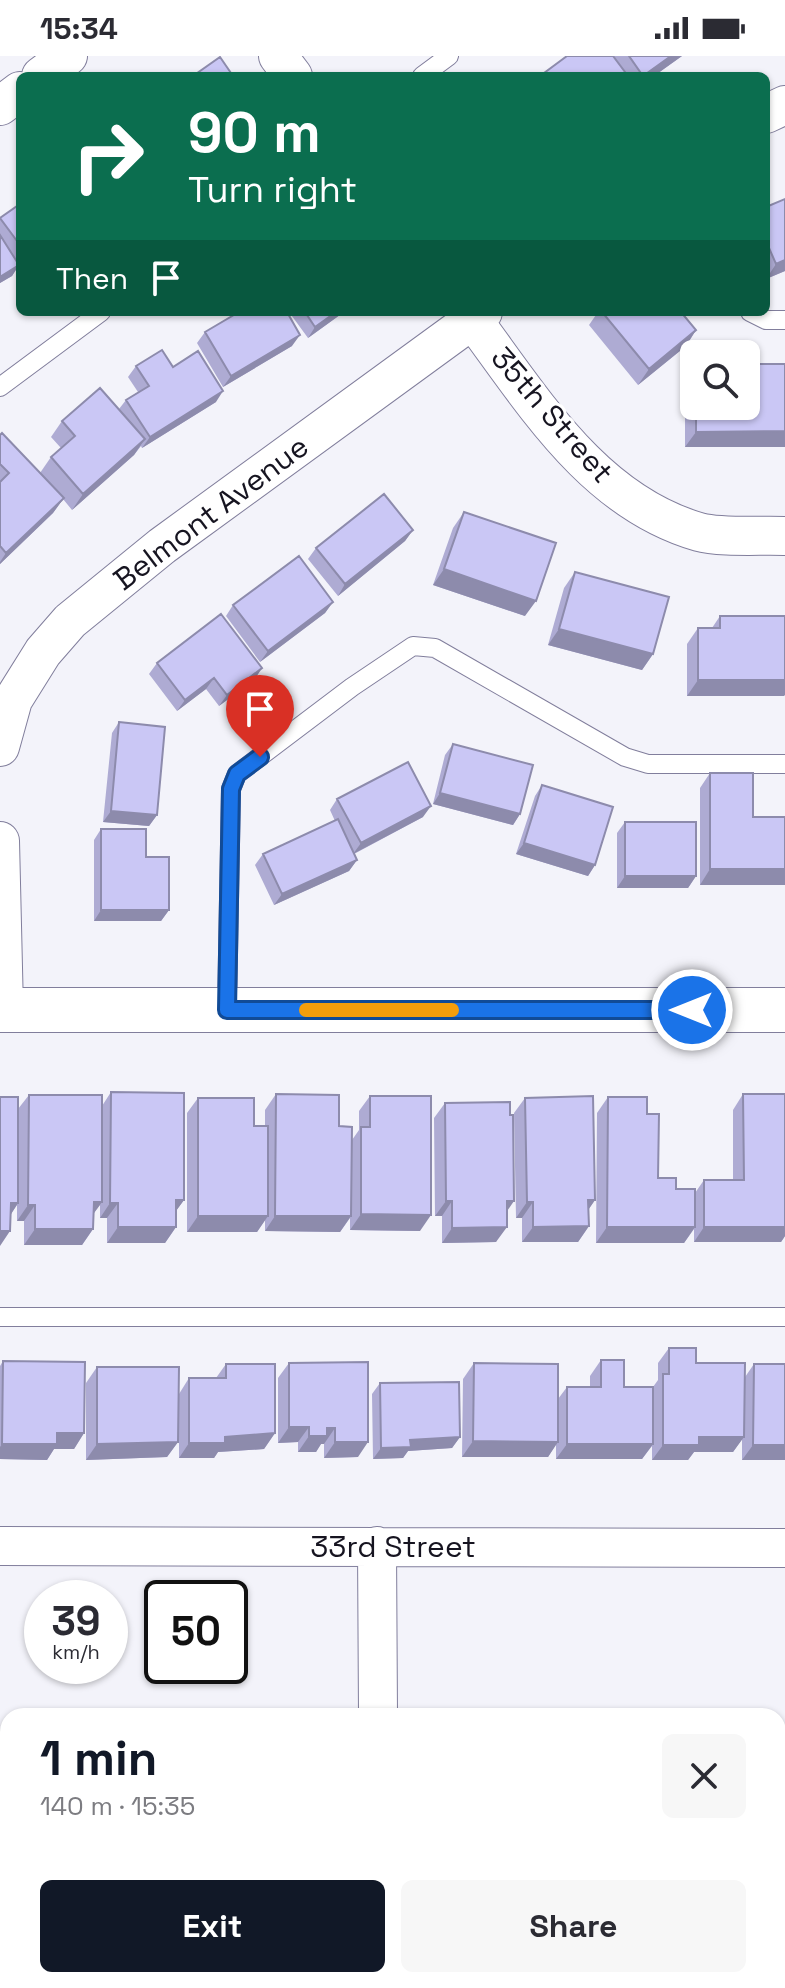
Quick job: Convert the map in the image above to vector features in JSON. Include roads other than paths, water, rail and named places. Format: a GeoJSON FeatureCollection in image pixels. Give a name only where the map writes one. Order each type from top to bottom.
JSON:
{"type":"FeatureCollection","features":[{"type":"Feature","properties":{"kind":"main road"},"geometry":{"type":"LineString","coordinates":[[2,1010],[785,1010]]}},
{"type":"Feature","properties":{"kind":"street"},"geometry":{"type":"LineString","coordinates":[[46,72],[68,56]]}},
{"type":"Feature","properties":{"kind":"street","name":"Belmont Avenue"},"geometry":{"type":"LineString","coordinates":[[0,747],[13,700],[43,652],[70,621],[162,546],[473,316]]}},
{"type":"Feature","properties":{"kind":"street","name":"35th Street"},"geometry":{"type":"LineString","coordinates":[[475,316],[531,399],[593,472],[644,510],[701,533],[785,536]]}},
{"type":"Feature","properties":{"kind":"street"},"geometry":{"type":"LineString","coordinates":[[0,841],[2,1010]]}},
{"type":"Feature","properties":{"kind":"street","name":"33rd Street"},"geometry":{"type":"LineString","coordinates":[[0,1546],[785,1548]]}},
{"type":"Feature","properties":{"kind":"street"},"geometry":{"type":"LineString","coordinates":[[377,1546],[378,1708]]}},
{"type":"Feature","properties":{"kind":"lane"},"geometry":{"type":"LineString","coordinates":[[427,72],[449,56]]}},
{"type":"Feature","properties":{"kind":"lane"},"geometry":{"type":"LineString","coordinates":[[0,387],[96,316]]}},
{"type":"Feature","properties":{"kind":"lane"},"geometry":{"type":"LineString","coordinates":[[758,316],[766,320],[785,320]]}},
{"type":"Feature","properties":{"kind":"lane"},"geometry":{"type":"LineString","coordinates":[[227,1010],[231,789],[237,774],[352,687],[413,646],[435,648],[625,757],[648,764],[785,764]]}},
{"type":"Feature","properties":{"kind":"lane"},"geometry":{"type":"LineString","coordinates":[[0,1317],[785,1317]]}}]}
